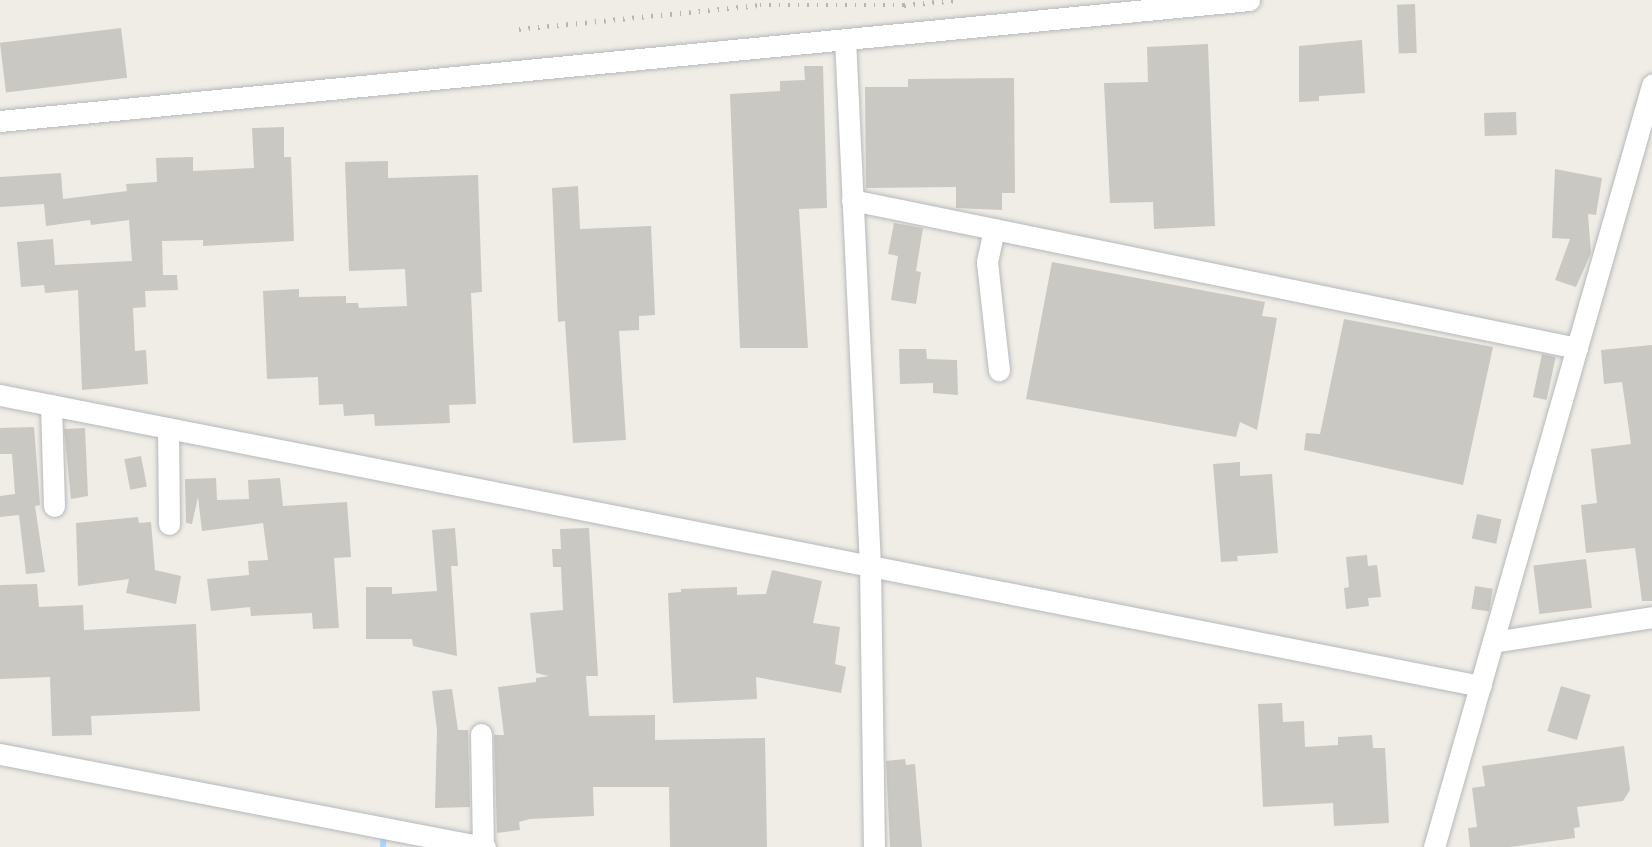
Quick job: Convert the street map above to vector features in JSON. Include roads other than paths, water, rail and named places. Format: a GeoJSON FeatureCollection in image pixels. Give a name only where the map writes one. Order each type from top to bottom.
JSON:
{"type":"FeatureCollection","features":[{"type":"Feature","properties":{"kind":"street"},"geometry":{"type":"LineString","coordinates":[[0,121],[1248,0]]}},
{"type":"Feature","properties":{"kind":"street"},"geometry":{"type":"LineString","coordinates":[[844,39],[870,566],[874,847]]}},
{"type":"Feature","properties":{"kind":"street"},"geometry":{"type":"LineString","coordinates":[[1434,847],[1652,85]]}},
{"type":"Feature","properties":{"kind":"street"},"geometry":{"type":"LineString","coordinates":[[852,200],[1577,348]]}},
{"type":"Feature","properties":{"kind":"street"},"geometry":{"type":"LineString","coordinates":[[994,229],[987,262],[999,370]]}},
{"type":"Feature","properties":{"kind":"street"},"geometry":{"type":"LineString","coordinates":[[0,395],[1481,686]]}},
{"type":"Feature","properties":{"kind":"street"},"geometry":{"type":"LineString","coordinates":[[51,405],[54,506]]}},
{"type":"Feature","properties":{"kind":"street"},"geometry":{"type":"LineString","coordinates":[[168,428],[169,524]]}},
{"type":"Feature","properties":{"kind":"street"},"geometry":{"type":"LineString","coordinates":[[1493,642],[1652,617]]}},
{"type":"Feature","properties":{"kind":"street"},"geometry":{"type":"LineString","coordinates":[[0,754],[398,839],[484,847],[481,735]]}},
{"type":"Feature","properties":{"kind":"waterway"},"geometry":{"type":"LineString","coordinates":[[383,847],[384,834]]}},
{"type":"Feature","properties":{"kind":"railway"},"geometry":{"type":"LineString","coordinates":[[519,29],[760,5],[904,5],[958,0]]}}]}
